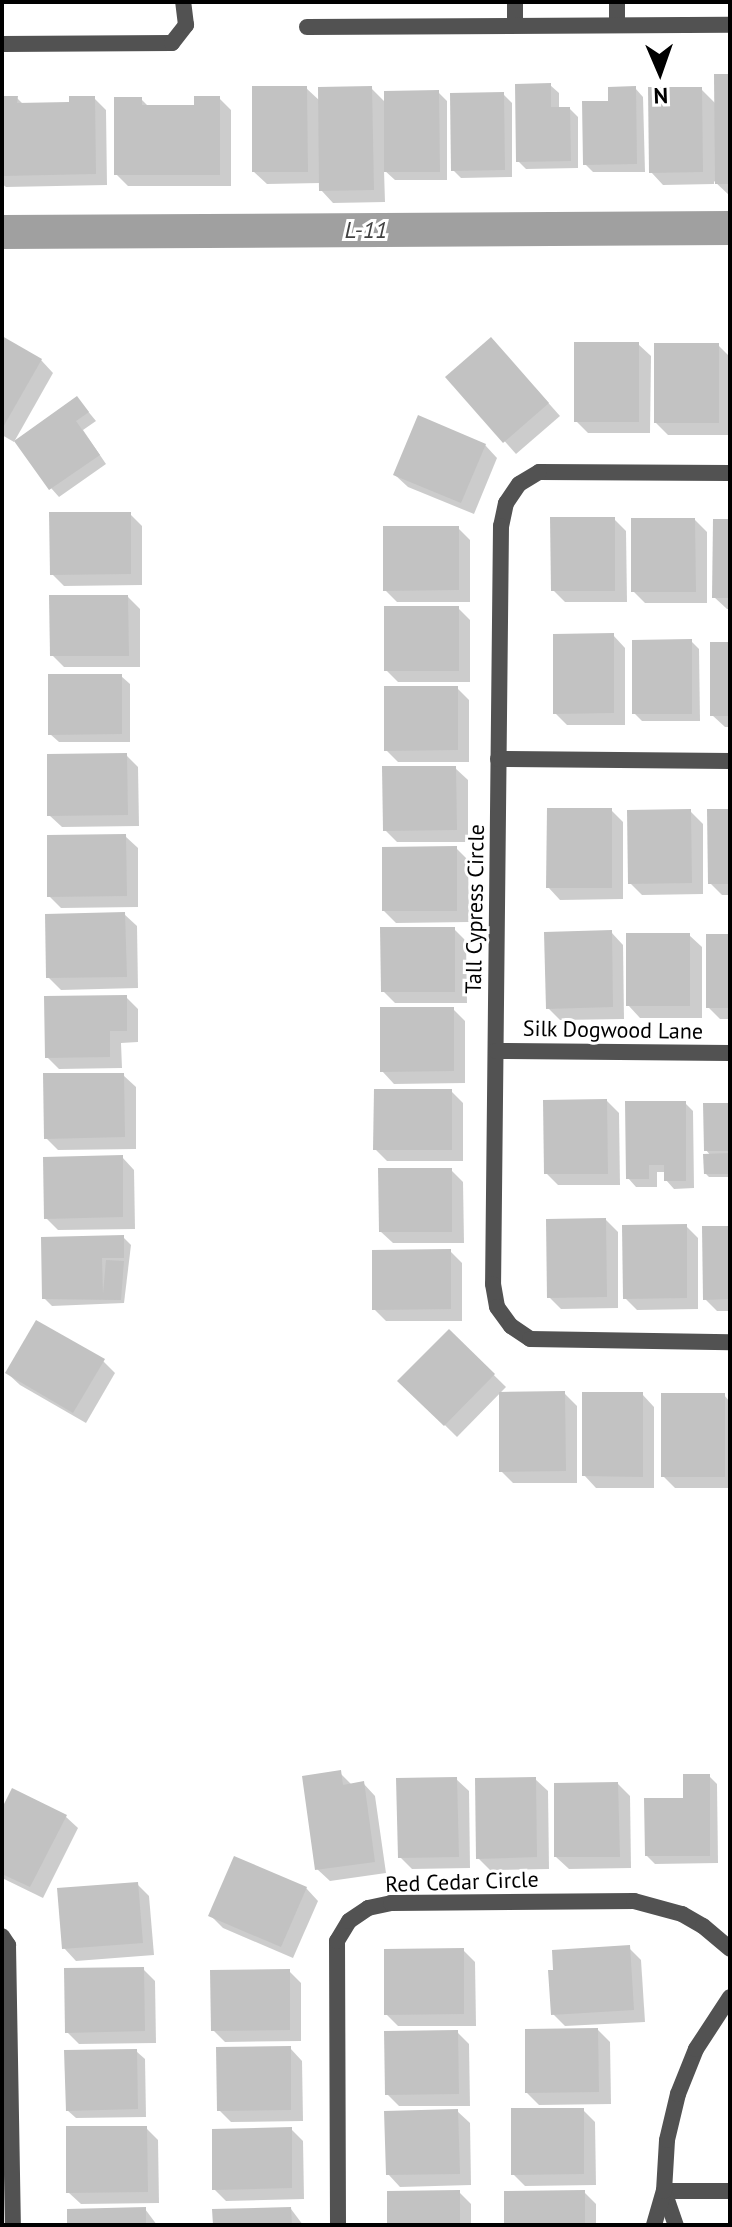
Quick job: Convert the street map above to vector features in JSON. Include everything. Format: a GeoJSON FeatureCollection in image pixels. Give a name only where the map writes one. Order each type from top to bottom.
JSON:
{"type":"FeatureCollection","features":[{"type":"Feature","properties":{"kind":"street"},"geometry":{"type":"LineString","coordinates":[[2,44],[172,43],[186,25],[183,2]]}},
{"type":"Feature","properties":{"kind":"street"},"geometry":{"type":"LineString","coordinates":[[515,2],[515,25]]}},
{"type":"Feature","properties":{"kind":"street"},"geometry":{"type":"LineString","coordinates":[[617,2],[617,25]]}},
{"type":"Feature","properties":{"kind":"street"},"geometry":{"type":"LineString","coordinates":[[307,27],[730,25]]}},
{"type":"Feature","properties":{"kind":"street","name":"Tall Cypress Circle"},"geometry":{"type":"LineString","coordinates":[[730,473],[539,472],[519,484],[506,503],[501,526],[493,1284],[497,1307],[511,1326],[530,1339],[730,1342]]}},
{"type":"Feature","properties":{"kind":"street"},"geometry":{"type":"LineString","coordinates":[[498,759],[730,761]]}},
{"type":"Feature","properties":{"kind":"street","name":"Silk Dogwood Lane"},"geometry":{"type":"LineString","coordinates":[[496,1051],[730,1053]]}},
{"type":"Feature","properties":{"kind":"street","name":"Red Cedar Circle"},"geometry":{"type":"LineString","coordinates":[[338,2225],[337,1941],[349,1921],[368,1908],[391,1903],[634,1901],[682,1914],[703,1926],[730,1949]]}},
{"type":"Feature","properties":{"kind":"street"},"geometry":{"type":"LineString","coordinates":[[2,1936],[8,1945],[13,2225]]}},
{"type":"Feature","properties":{"kind":"street"},"geometry":{"type":"LineString","coordinates":[[654,2225],[664,2191],[667,2140],[678,2094],[696,2049],[730,1997]]}},
{"type":"Feature","properties":{"kind":"street"},"geometry":{"type":"LineString","coordinates":[[664,2191],[730,2191]]}},
{"type":"Feature","properties":{"kind":"street"},"geometry":{"type":"LineString","coordinates":[[664,2191],[676,2225]]}},
{"type":"Feature","properties":{"kind":"building"},"geometry":{"type":"Polygon","coordinates":[[[714,74],[730,74],[730,184],[715,184],[714,74]]]}},
{"type":"Feature","properties":{"kind":"building"},"geometry":{"type":"Polygon","coordinates":[[[551,83],[551,107],[570,107],[571,161],[516,162],[515,84],[551,83]]]}},
{"type":"Feature","properties":{"kind":"building"},"geometry":{"type":"Polygon","coordinates":[[[252,86],[307,86],[308,172],[252,172],[252,86]]]}},
{"type":"Feature","properties":{"kind":"building"},"geometry":{"type":"Polygon","coordinates":[[[372,86],[374,190],[319,191],[318,87],[372,86]]]}},
{"type":"Feature","properties":{"kind":"building"},"geometry":{"type":"Polygon","coordinates":[[[636,86],[637,164],[583,165],[582,101],[608,101],[608,87],[636,86]]]}},
{"type":"Feature","properties":{"kind":"building"},"geometry":{"type":"Polygon","coordinates":[[[648,87],[702,87],[703,172],[649,173],[648,87]]]}},
{"type":"Feature","properties":{"kind":"building"},"geometry":{"type":"Polygon","coordinates":[[[439,90],[440,172],[384,172],[384,91],[439,90]]]}},
{"type":"Feature","properties":{"kind":"building"},"geometry":{"type":"Polygon","coordinates":[[[504,92],[505,170],[451,171],[450,93],[504,92]]]}},
{"type":"Feature","properties":{"kind":"building"},"geometry":{"type":"Polygon","coordinates":[[[2,96],[18,96],[17,103],[69,102],[69,96],[95,96],[96,174],[2,176],[2,96]]]}},
{"type":"Feature","properties":{"kind":"building"},"geometry":{"type":"Polygon","coordinates":[[[194,96],[220,96],[220,175],[114,175],[114,97],[142,97],[142,105],[194,105],[194,96]]]}},
{"type":"Feature","properties":{"kind":"building"},"geometry":{"type":"Polygon","coordinates":[[[2,336],[42,359],[2,429],[2,336]]]}},
{"type":"Feature","properties":{"kind":"building"},"geometry":{"type":"Polygon","coordinates":[[[491,337],[549,403],[503,443],[445,377],[491,337]]]}},
{"type":"Feature","properties":{"kind":"building"},"geometry":{"type":"Polygon","coordinates":[[[574,342],[639,342],[639,422],[574,422],[574,342]]]}},
{"type":"Feature","properties":{"kind":"building"},"geometry":{"type":"Polygon","coordinates":[[[654,343],[719,343],[719,423],[654,423],[654,343]]]}},
{"type":"Feature","properties":{"kind":"building"},"geometry":{"type":"Polygon","coordinates":[[[77,396],[89,412],[76,421],[100,455],[49,490],[14,441],[77,396]]]}},
{"type":"Feature","properties":{"kind":"building"},"geometry":{"type":"Polygon","coordinates":[[[418,415],[486,444],[461,503],[393,475],[418,415]]]}},
{"type":"Feature","properties":{"kind":"building"},"geometry":{"type":"Polygon","coordinates":[[[49,512],[131,512],[131,574],[50,575],[49,512]]]}},
{"type":"Feature","properties":{"kind":"building"},"geometry":{"type":"Polygon","coordinates":[[[550,517],[615,517],[615,591],[551,591],[550,517]]]}},
{"type":"Feature","properties":{"kind":"building"},"geometry":{"type":"Polygon","coordinates":[[[631,518],[695,518],[696,592],[631,592],[631,518]]]}},
{"type":"Feature","properties":{"kind":"building"},"geometry":{"type":"Polygon","coordinates":[[[713,519],[730,519],[730,598],[712,598],[713,519]]]}},
{"type":"Feature","properties":{"kind":"building"},"geometry":{"type":"Polygon","coordinates":[[[383,526],[459,526],[459,590],[383,591],[383,526]]]}},
{"type":"Feature","properties":{"kind":"building"},"geometry":{"type":"Polygon","coordinates":[[[49,595],[128,595],[129,656],[50,656],[49,595]]]}},
{"type":"Feature","properties":{"kind":"building"},"geometry":{"type":"Polygon","coordinates":[[[384,606],[459,606],[459,671],[384,671],[384,606]]]}},
{"type":"Feature","properties":{"kind":"building"},"geometry":{"type":"Polygon","coordinates":[[[614,633],[614,713],[553,714],[553,634],[614,633]]]}},
{"type":"Feature","properties":{"kind":"building"},"geometry":{"type":"Polygon","coordinates":[[[692,639],[692,714],[632,714],[632,640],[692,639]]]}},
{"type":"Feature","properties":{"kind":"building"},"geometry":{"type":"Polygon","coordinates":[[[710,642],[730,642],[730,716],[710,716],[710,642]]]}},
{"type":"Feature","properties":{"kind":"building"},"geometry":{"type":"Polygon","coordinates":[[[48,674],[122,674],[122,734],[48,735],[48,674]]]}},
{"type":"Feature","properties":{"kind":"building"},"geometry":{"type":"Polygon","coordinates":[[[384,686],[458,686],[458,750],[384,751],[384,686]]]}},
{"type":"Feature","properties":{"kind":"building"},"geometry":{"type":"Polygon","coordinates":[[[127,753],[128,815],[47,816],[47,754],[127,753]]]}},
{"type":"Feature","properties":{"kind":"building"},"geometry":{"type":"Polygon","coordinates":[[[382,766],[456,766],[457,830],[383,831],[382,766]]]}},
{"type":"Feature","properties":{"kind":"building"},"geometry":{"type":"Polygon","coordinates":[[[547,808],[612,808],[612,888],[546,888],[547,808]]]}},
{"type":"Feature","properties":{"kind":"building"},"geometry":{"type":"Polygon","coordinates":[[[691,809],[692,883],[628,884],[627,810],[691,809]]]}},
{"type":"Feature","properties":{"kind":"building"},"geometry":{"type":"Polygon","coordinates":[[[707,809],[730,809],[730,884],[708,884],[707,809]]]}},
{"type":"Feature","properties":{"kind":"building"},"geometry":{"type":"Polygon","coordinates":[[[126,834],[127,896],[47,897],[47,835],[126,834]]]}},
{"type":"Feature","properties":{"kind":"building"},"geometry":{"type":"Polygon","coordinates":[[[457,846],[457,911],[382,911],[382,847],[457,846]]]}},
{"type":"Feature","properties":{"kind":"building"},"geometry":{"type":"Polygon","coordinates":[[[125,912],[127,977],[46,978],[45,914],[125,912]]]}},
{"type":"Feature","properties":{"kind":"building"},"geometry":{"type":"Polygon","coordinates":[[[380,927],[455,927],[455,992],[381,992],[380,927]]]}},
{"type":"Feature","properties":{"kind":"building"},"geometry":{"type":"Polygon","coordinates":[[[612,930],[613,1007],[546,1009],[544,932],[612,930]]]}},
{"type":"Feature","properties":{"kind":"building"},"geometry":{"type":"Polygon","coordinates":[[[626,933],[690,933],[690,1006],[626,1006],[626,933]]]}},
{"type":"Feature","properties":{"kind":"building"},"geometry":{"type":"Polygon","coordinates":[[[706,934],[730,934],[730,1008],[706,1008],[706,934]]]}},
{"type":"Feature","properties":{"kind":"building"},"geometry":{"type":"Polygon","coordinates":[[[127,995],[127,1031],[110,1031],[110,1057],[45,1058],[44,996],[127,995]]]}},
{"type":"Feature","properties":{"kind":"building"},"geometry":{"type":"Polygon","coordinates":[[[380,1007],[454,1007],[454,1071],[380,1072],[380,1007]]]}},
{"type":"Feature","properties":{"kind":"building"},"geometry":{"type":"Polygon","coordinates":[[[43,1073],[124,1073],[125,1137],[44,1139],[43,1073]]]}},
{"type":"Feature","properties":{"kind":"building"},"geometry":{"type":"Polygon","coordinates":[[[374,1089],[452,1089],[452,1150],[373,1150],[374,1089]]]}},
{"type":"Feature","properties":{"kind":"building"},"geometry":{"type":"Polygon","coordinates":[[[607,1099],[608,1174],[544,1174],[543,1100],[607,1099]]]}},
{"type":"Feature","properties":{"kind":"building"},"geometry":{"type":"Polygon","coordinates":[[[625,1101],[686,1101],[686,1181],[664,1181],[664,1165],[649,1165],[649,1179],[626,1179],[625,1101]]]}},
{"type":"Feature","properties":{"kind":"building"},"geometry":{"type":"Polygon","coordinates":[[[703,1103],[730,1103],[730,1151],[704,1151],[703,1103]]]}},
{"type":"Feature","properties":{"kind":"building"},"geometry":{"type":"Polygon","coordinates":[[[730,1153],[730,1174],[704,1174],[703,1154],[730,1153]]]}},
{"type":"Feature","properties":{"kind":"building"},"geometry":{"type":"Polygon","coordinates":[[[123,1155],[123,1217],[44,1219],[43,1157],[123,1155]]]}},
{"type":"Feature","properties":{"kind":"building"},"geometry":{"type":"Polygon","coordinates":[[[378,1168],[452,1168],[452,1232],[379,1232],[378,1168]]]}},
{"type":"Feature","properties":{"kind":"building"},"geometry":{"type":"Polygon","coordinates":[[[606,1218],[607,1297],[547,1298],[546,1219],[606,1218]]]}},
{"type":"Feature","properties":{"kind":"building"},"geometry":{"type":"Polygon","coordinates":[[[687,1224],[687,1298],[623,1299],[622,1225],[687,1224]]]}},
{"type":"Feature","properties":{"kind":"building"},"geometry":{"type":"Polygon","coordinates":[[[702,1226],[730,1226],[730,1299],[703,1300],[702,1226]]]}},
{"type":"Feature","properties":{"kind":"building"},"geometry":{"type":"Polygon","coordinates":[[[124,1235],[124,1258],[102,1258],[103,1294],[106,1260],[124,1261],[121,1300],[42,1299],[41,1237],[124,1235]]]}},
{"type":"Feature","properties":{"kind":"building"},"geometry":{"type":"Polygon","coordinates":[[[451,1249],[451,1309],[372,1310],[372,1250],[451,1249]]]}},
{"type":"Feature","properties":{"kind":"building"},"geometry":{"type":"Polygon","coordinates":[[[36,1320],[105,1359],[73,1413],[5,1373],[36,1320]]]}},
{"type":"Feature","properties":{"kind":"building"},"geometry":{"type":"Polygon","coordinates":[[[449,1329],[495,1374],[444,1426],[397,1381],[449,1329]]]}},
{"type":"Feature","properties":{"kind":"building"},"geometry":{"type":"Polygon","coordinates":[[[565,1391],[566,1471],[499,1472],[499,1392],[565,1391]]]}},
{"type":"Feature","properties":{"kind":"building"},"geometry":{"type":"Polygon","coordinates":[[[582,1392],[643,1392],[643,1477],[582,1476],[582,1392]]]}},
{"type":"Feature","properties":{"kind":"building"},"geometry":{"type":"Polygon","coordinates":[[[661,1393],[725,1393],[725,1477],[661,1477],[661,1393]]]}},
{"type":"Feature","properties":{"kind":"building"},"geometry":{"type":"Polygon","coordinates":[[[341,1770],[343,1785],[364,1781],[375,1862],[315,1870],[302,1776],[341,1770]]]}},
{"type":"Feature","properties":{"kind":"building"},"geometry":{"type":"Polygon","coordinates":[[[683,1774],[710,1774],[710,1856],[645,1856],[644,1798],[683,1798],[683,1774]]]}},
{"type":"Feature","properties":{"kind":"building"},"geometry":{"type":"Polygon","coordinates":[[[457,1777],[459,1857],[398,1858],[396,1778],[457,1777]]]}},
{"type":"Feature","properties":{"kind":"building"},"geometry":{"type":"Polygon","coordinates":[[[536,1777],[537,1857],[476,1859],[475,1778],[536,1777]]]}},
{"type":"Feature","properties":{"kind":"building"},"geometry":{"type":"Polygon","coordinates":[[[618,1782],[620,1857],[554,1857],[554,1783],[618,1782]]]}},
{"type":"Feature","properties":{"kind":"building"},"geometry":{"type":"Polygon","coordinates":[[[12,1788],[67,1815],[30,1887],[2,1874],[2,1808],[12,1788]]]}},
{"type":"Feature","properties":{"kind":"building"},"geometry":{"type":"Polygon","coordinates":[[[234,1856],[307,1887],[281,1947],[208,1916],[234,1856]]]}},
{"type":"Feature","properties":{"kind":"building"},"geometry":{"type":"Polygon","coordinates":[[[138,1882],[143,1943],[62,1949],[57,1888],[138,1882]]]}},
{"type":"Feature","properties":{"kind":"building"},"geometry":{"type":"Polygon","coordinates":[[[630,1945],[634,2010],[551,2015],[548,1970],[553,1970],[552,1950],[630,1945]]]}},
{"type":"Feature","properties":{"kind":"building"},"geometry":{"type":"Polygon","coordinates":[[[464,1948],[464,2014],[384,2015],[384,1949],[464,1948]]]}},
{"type":"Feature","properties":{"kind":"building"},"geometry":{"type":"Polygon","coordinates":[[[144,1967],[145,2031],[65,2033],[64,1968],[144,1967]]]}},
{"type":"Feature","properties":{"kind":"building"},"geometry":{"type":"Polygon","coordinates":[[[290,1969],[290,2030],[211,2031],[210,1970],[290,1969]]]}},
{"type":"Feature","properties":{"kind":"building"},"geometry":{"type":"Polygon","coordinates":[[[598,2028],[599,2092],[525,2093],[525,2029],[598,2028]]]}},
{"type":"Feature","properties":{"kind":"building"},"geometry":{"type":"Polygon","coordinates":[[[458,2030],[459,2094],[385,2095],[384,2031],[458,2030]]]}},
{"type":"Feature","properties":{"kind":"building"},"geometry":{"type":"Polygon","coordinates":[[[291,2046],[291,2110],[217,2111],[216,2047],[291,2046]]]}},
{"type":"Feature","properties":{"kind":"building"},"geometry":{"type":"Polygon","coordinates":[[[137,2049],[138,2109],[66,2111],[64,2050],[137,2049]]]}},
{"type":"Feature","properties":{"kind":"building"},"geometry":{"type":"Polygon","coordinates":[[[511,2108],[584,2108],[584,2174],[511,2175],[511,2108]]]}},
{"type":"Feature","properties":{"kind":"building"},"geometry":{"type":"Polygon","coordinates":[[[458,2109],[460,2174],[386,2175],[384,2111],[458,2109]]]}},
{"type":"Feature","properties":{"kind":"building"},"geometry":{"type":"Polygon","coordinates":[[[66,2126],[147,2126],[148,2192],[66,2193],[66,2126]]]}},
{"type":"Feature","properties":{"kind":"building"},"geometry":{"type":"Polygon","coordinates":[[[292,2127],[292,2188],[212,2190],[212,2129],[292,2127]]]}},
{"type":"Feature","properties":{"kind":"building"},"geometry":{"type":"Polygon","coordinates":[[[460,2190],[460,2225],[387,2225],[387,2191],[460,2190]]]}},
{"type":"Feature","properties":{"kind":"building"},"geometry":{"type":"Polygon","coordinates":[[[585,2190],[585,2225],[504,2225],[504,2191],[585,2190]]]}},
{"type":"Feature","properties":{"kind":"building"},"geometry":{"type":"Polygon","coordinates":[[[146,2207],[146,2225],[67,2225],[67,2209],[146,2207]]]}},
{"type":"Feature","properties":{"kind":"building"},"geometry":{"type":"Polygon","coordinates":[[[291,2207],[292,2225],[213,2225],[212,2209],[291,2207]]]}},
{"type":"Feature","properties":{"kind":"waterway","name":"L-11"},"geometry":{"type":"LineString","coordinates":[[2,232],[730,228]]}}]}
